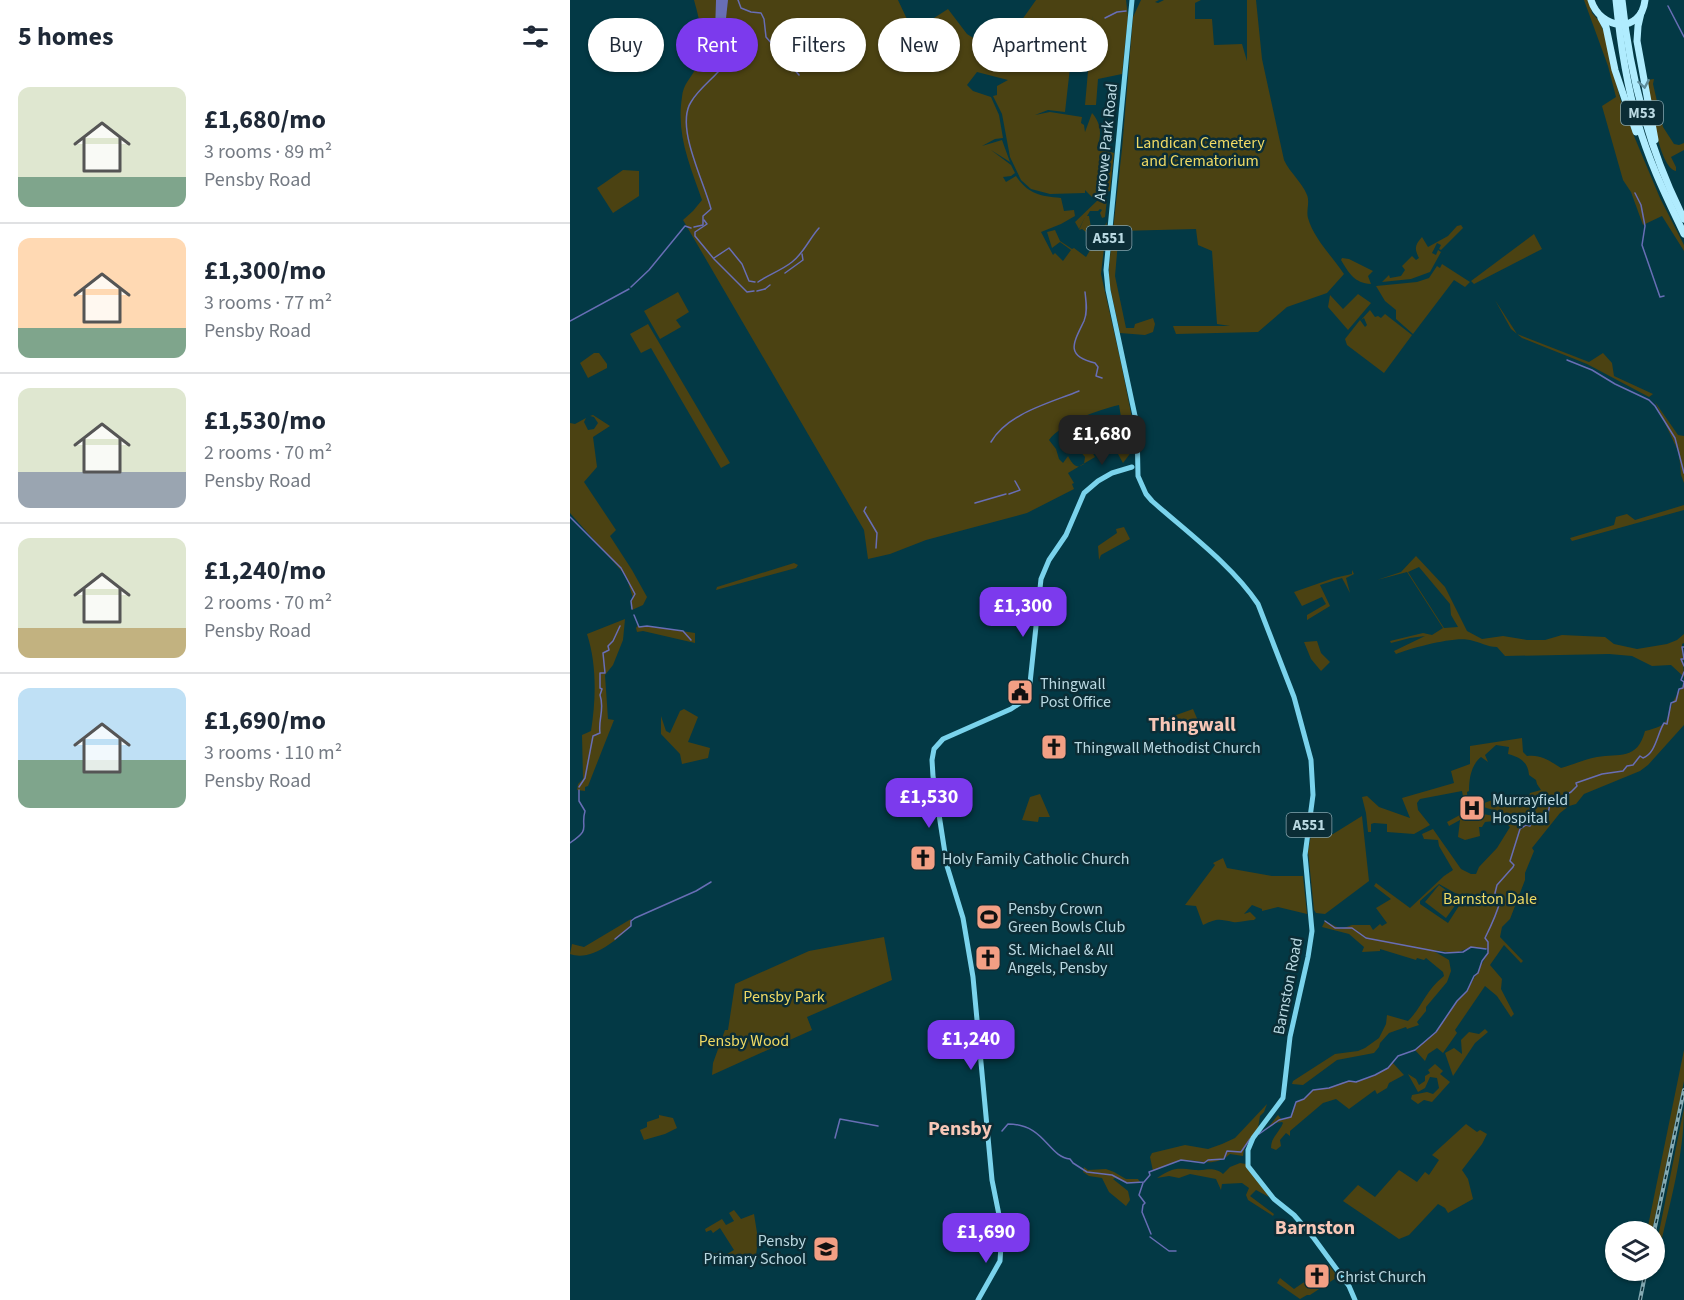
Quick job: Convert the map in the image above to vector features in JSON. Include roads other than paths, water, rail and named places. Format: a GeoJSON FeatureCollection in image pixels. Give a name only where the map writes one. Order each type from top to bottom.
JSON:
{"type":"FeatureCollection","features":[{"type":"Feature","properties":{"kind":"highway"},"geometry":{"type":"LineString","coordinates":[[1591,0],[1606,27],[1615,70],[1631,119],[1659,183]]}},
{"type":"Feature","properties":{"kind":"highway","name":"M53"},"geometry":{"type":"LineString","coordinates":[[1616,0],[1620,38],[1632,102],[1644,144],[1659,183],[1684,234]]}},
{"type":"Feature","properties":{"kind":"highway","name":"M53"},"geometry":{"type":"LineString","coordinates":[[1622,0],[1632,71],[1645,122],[1662,171],[1684,218]]}},
{"type":"Feature","properties":{"kind":"highway"},"geometry":{"type":"LineString","coordinates":[[1645,0],[1638,26],[1637,41],[1650,116],[1655,143],[1684,218]]}},
{"type":"Feature","properties":{"kind":"highway"},"geometry":{"type":"LineString","coordinates":[[1601,18],[1622,25],[1633,21],[1641,13]]}},
{"type":"Feature","properties":{"kind":"main road","name":"Arrowe Park Road"},"geometry":{"type":"LineString","coordinates":[[1133,0],[1106,270],[1108,290],[1137,425],[1135,467]]}},
{"type":"Feature","properties":{"kind":"main road","name":"Barnston Road"},"geometry":{"type":"LineString","coordinates":[[1135,467],[1141,485],[1152,501],[1210,553],[1250,592],[1258,604],[1294,697],[1311,760],[1313,795],[1305,855],[1311,915],[1311,942],[1293,1019],[1283,1098],[1255,1136],[1248,1150],[1248,1166],[1274,1199],[1294,1215],[1313,1237],[1349,1287],[1354,1300]]}},
{"type":"Feature","properties":{"kind":"main road"},"geometry":{"type":"LineString","coordinates":[[978,1300],[1000,1261],[1002,1230],[992,1180],[973,977],[963,918],[947,866],[933,776],[933,754],[938,743],[943,739],[1011,709],[1023,701],[1030,683],[1041,581],[1046,565],[1066,535],[1084,493],[1112,473],[1135,467]]}},
{"type":"Feature","properties":{"kind":"water"},"geometry":{"type":"Polygon","coordinates":[[[716,0],[728,0],[726,18],[715,18],[716,0]]]}},
{"type":"Feature","properties":{"kind":"waterway"},"geometry":{"type":"LineString","coordinates":[[738,0],[741,8],[761,13],[766,37],[799,75]]}},
{"type":"Feature","properties":{"kind":"waterway"},"geometry":{"type":"LineString","coordinates":[[1668,6],[1684,37]]}},
{"type":"Feature","properties":{"kind":"waterway"},"geometry":{"type":"LineString","coordinates":[[1105,18],[1117,12],[1126,11]]}},
{"type":"Feature","properties":{"kind":"waterway"},"geometry":{"type":"LineString","coordinates":[[694,227],[703,225],[703,216],[711,209],[688,139],[687,113],[694,98],[718,72]]}},
{"type":"Feature","properties":{"kind":"waterway"},"geometry":{"type":"LineString","coordinates":[[1635,193],[1641,205],[1645,226],[1642,245],[1660,297],[1664,296]]}},
{"type":"Feature","properties":{"kind":"waterway"},"geometry":{"type":"LineString","coordinates":[[704,220],[707,224],[695,232],[695,236],[747,292],[754,291]]}},
{"type":"Feature","properties":{"kind":"waterway"},"geometry":{"type":"LineString","coordinates":[[631,287],[649,270],[685,226],[691,228]]}},
{"type":"Feature","properties":{"kind":"waterway"},"geometry":{"type":"LineString","coordinates":[[758,282],[784,268],[796,258],[819,228]]}},
{"type":"Feature","properties":{"kind":"waterway"},"geometry":{"type":"LineString","coordinates":[[714,258],[729,248],[742,264],[749,281],[755,282]]}},
{"type":"Feature","properties":{"kind":"waterway"},"geometry":{"type":"LineString","coordinates":[[785,273],[803,260],[802,254]]}},
{"type":"Feature","properties":{"kind":"waterway"},"geometry":{"type":"LineString","coordinates":[[765,289],[770,285]]}},
{"type":"Feature","properties":{"kind":"waterway"},"geometry":{"type":"LineString","coordinates":[[570,321],[629,289]]}},
{"type":"Feature","properties":{"kind":"waterway"},"geometry":{"type":"LineString","coordinates":[[757,291],[765,289]]}},
{"type":"Feature","properties":{"kind":"waterway"},"geometry":{"type":"LineString","coordinates":[[1085,292],[1086,314],[1074,347],[1079,356],[1095,363],[1098,367],[1096,376],[1102,378]]}},
{"type":"Feature","properties":{"kind":"waterway"},"geometry":{"type":"LineString","coordinates":[[1567,360],[1592,370],[1649,400],[1675,438],[1684,473]]}},
{"type":"Feature","properties":{"kind":"waterway"},"geometry":{"type":"LineString","coordinates":[[991,442],[998,432],[1019,416],[1079,391]]}},
{"type":"Feature","properties":{"kind":"waterway"},"geometry":{"type":"LineString","coordinates":[[1009,494],[1020,490],[1015,481]]}},
{"type":"Feature","properties":{"kind":"waterway"},"geometry":{"type":"LineString","coordinates":[[975,503],[1006,494]]}},
{"type":"Feature","properties":{"kind":"waterway"},"geometry":{"type":"LineString","coordinates":[[866,507],[864,511],[877,533],[876,548]]}},
{"type":"Feature","properties":{"kind":"waterway"},"geometry":{"type":"LineString","coordinates":[[570,517],[621,568],[635,594],[631,601],[632,609]]}},
{"type":"Feature","properties":{"kind":"waterway"},"geometry":{"type":"LineString","coordinates":[[634,615],[639,627],[683,631],[691,640]]}},
{"type":"Feature","properties":{"kind":"waterway"},"geometry":{"type":"LineString","coordinates":[[579,787],[585,778],[593,736],[600,733],[602,705],[600,673],[605,673],[603,653],[609,650],[608,646],[620,626]]}},
{"type":"Feature","properties":{"kind":"waterway"},"geometry":{"type":"LineString","coordinates":[[1684,647],[1682,647],[1684,659],[1681,659],[1684,666]]}},
{"type":"Feature","properties":{"kind":"waterway"},"geometry":{"type":"LineString","coordinates":[[1259,1134],[1279,1120],[1291,1117],[1296,1102],[1304,1099],[1313,1090],[1329,1088],[1349,1081],[1356,1082],[1375,1075],[1388,1068],[1398,1056],[1415,1050],[1436,1032],[1457,1001],[1467,991],[1488,953],[1488,942],[1485,938],[1500,901],[1495,893],[1497,885],[1514,865],[1510,861],[1520,829],[1526,825],[1530,826],[1535,816],[1543,816],[1544,821],[1547,818],[1550,804],[1557,803],[1559,799],[1571,792],[1577,786],[1576,783],[1602,774],[1623,771],[1627,766],[1633,765],[1640,756],[1643,758],[1647,756],[1654,748],[1664,723],[1667,724],[1671,703],[1676,701],[1679,689],[1683,688],[1684,682],[1681,680],[1684,672]]}},
{"type":"Feature","properties":{"kind":"waterway"},"geometry":{"type":"LineString","coordinates":[[570,843],[581,834],[584,828],[585,811],[579,801],[579,790]]}},
{"type":"Feature","properties":{"kind":"waterway"},"geometry":{"type":"LineString","coordinates":[[615,939],[631,926],[631,921],[635,918],[711,882]]}},
{"type":"Feature","properties":{"kind":"waterway"},"geometry":{"type":"LineString","coordinates":[[1325,921],[1335,928],[1352,928],[1366,938],[1445,953],[1463,952],[1471,947],[1486,949]]}},
{"type":"Feature","properties":{"kind":"waterway"},"geometry":{"type":"LineString","coordinates":[[835,1138],[840,1119],[878,1126]]}},
{"type":"Feature","properties":{"kind":"waterway"},"geometry":{"type":"LineString","coordinates":[[1002,1131],[1008,1124],[1030,1129],[1056,1153],[1070,1159],[1087,1172],[1112,1175],[1127,1183],[1144,1182],[1150,1175],[1149,1172],[1181,1160],[1204,1163],[1208,1160],[1224,1159],[1227,1151],[1241,1152],[1250,1139]]}},
{"type":"Feature","properties":{"kind":"waterway"},"geometry":{"type":"LineString","coordinates":[[1143,1183],[1139,1195],[1145,1203],[1142,1212],[1151,1234]]}},
{"type":"Feature","properties":{"kind":"waterway"},"geometry":{"type":"LineString","coordinates":[[1150,1237],[1169,1251],[1176,1251]]}},
{"type":"Feature","properties":{"kind":"railway"},"geometry":{"type":"LineString","coordinates":[[1656,1221],[1684,1090]]}},
{"type":"Feature","properties":{"kind":"railway"},"geometry":{"type":"LineString","coordinates":[[1640,1300],[1644,1281]]}},
{"type":"Feature","properties":{"kind":"place","name":"Thingwall Post Office"},"geometry":{"type":"Point","coordinates":[1020,692]}},
{"type":"Feature","properties":{"kind":"place","name":"Thingwall Methodist Church"},"geometry":{"type":"Point","coordinates":[1054,747]}},
{"type":"Feature","properties":{"kind":"place","name":"Murrayfield Hospital"},"geometry":{"type":"Point","coordinates":[1472,808]}},
{"type":"Feature","properties":{"kind":"place","name":"Holy Family Catholic Church"},"geometry":{"type":"Point","coordinates":[923,858]}},
{"type":"Feature","properties":{"kind":"place","name":"Pensby Crown Green Bowls Club"},"geometry":{"type":"Point","coordinates":[989,917]}},
{"type":"Feature","properties":{"kind":"place","name":"St. Michael & All Angels, Pensby"},"geometry":{"type":"Point","coordinates":[988,958]}},
{"type":"Feature","properties":{"kind":"place","name":"Pensby Primary School"},"geometry":{"type":"Point","coordinates":[826,1249]}},
{"type":"Feature","properties":{"kind":"place","name":"Christ Church"},"geometry":{"type":"Point","coordinates":[1317,1276]}},
{"type":"Feature","properties":{"kind":"district","name":"Thingwall"},"geometry":{"type":"Point","coordinates":[1192,724]}},
{"type":"Feature","properties":{"kind":"district","name":"Pensby"},"geometry":{"type":"Point","coordinates":[960,1128]}},
{"type":"Feature","properties":{"kind":"district","name":"Barnston"},"geometry":{"type":"Point","coordinates":[1315,1227]}},
{"type":"Feature","properties":{"kind":"park label","name":"Landican Cemetery and Crematorium"},"geometry":{"type":"Point","coordinates":[1200,151]}},
{"type":"Feature","properties":{"kind":"park label","name":"Barnston Dale"},"geometry":{"type":"Point","coordinates":[1490,898]}},
{"type":"Feature","properties":{"kind":"park label","name":"Pensby Park"},"geometry":{"type":"Point","coordinates":[784,996]}},
{"type":"Feature","properties":{"kind":"park label","name":"Pensby Wood"},"geometry":{"type":"Point","coordinates":[744,1040]}}]}
